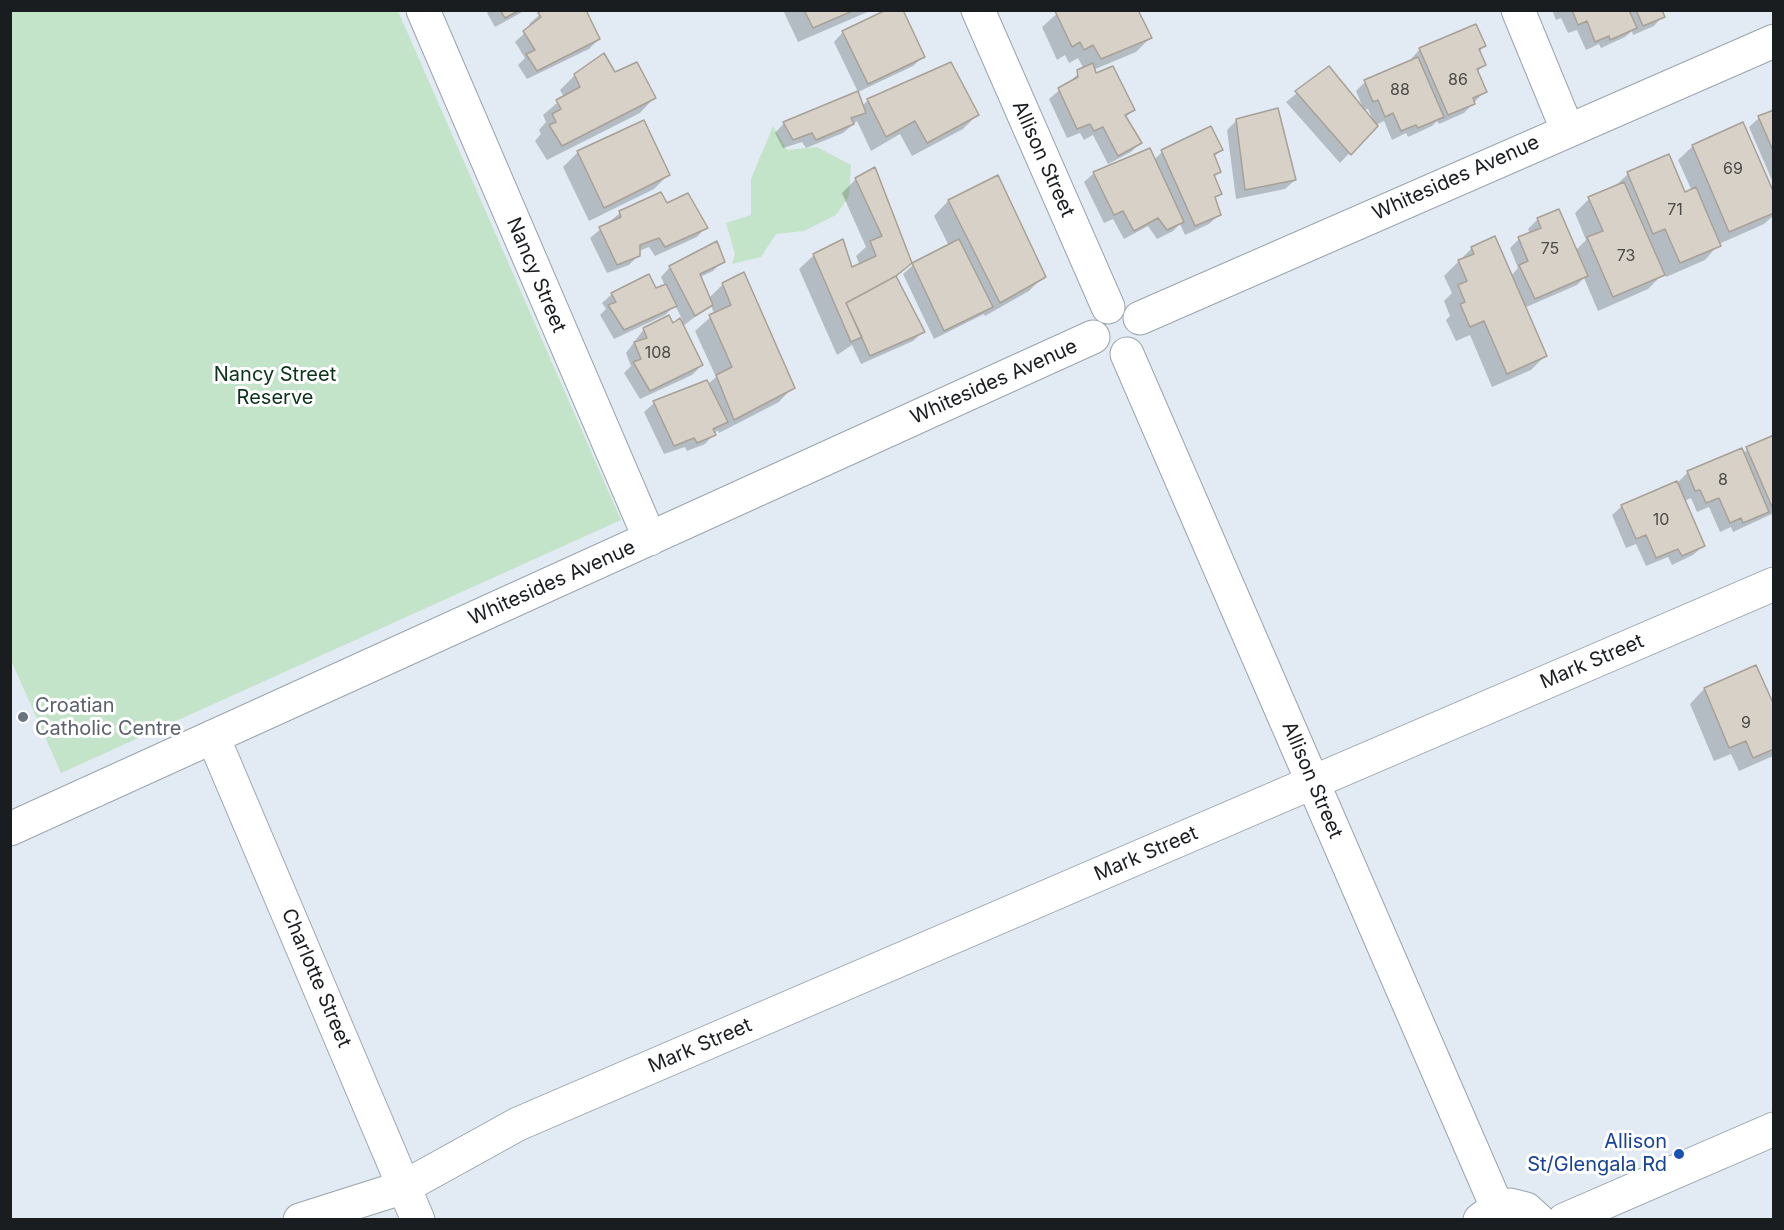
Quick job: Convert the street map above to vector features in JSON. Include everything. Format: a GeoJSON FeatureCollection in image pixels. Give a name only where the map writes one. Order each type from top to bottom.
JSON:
{"type":"FeatureCollection","features":[{"type":"Feature","properties":{"kind":"street","name":"Nancy Street"},"geometry":{"type":"LineString","coordinates":[[423,10],[650,539]]}},
{"type":"Feature","properties":{"kind":"street","name":"Allison Street"},"geometry":{"type":"LineString","coordinates":[[978,10],[1108,307]]}},
{"type":"Feature","properties":{"kind":"street"},"geometry":{"type":"LineString","coordinates":[[1518,10],[1568,129]]}},
{"type":"Feature","properties":{"kind":"street","name":"Whitesides Avenue"},"geometry":{"type":"LineString","coordinates":[[1140,318],[1773,41]]}},
{"type":"Feature","properties":{"kind":"street"},"geometry":{"type":"LineString","coordinates":[[1125,306],[1140,318],[1142,335],[1139,343],[1127,354],[1110,354],[1102,350],[1093,337],[1094,320],[1108,307],[1125,306]]}},
{"type":"Feature","properties":{"kind":"street","name":"Whitesides Avenue"},"geometry":{"type":"LineString","coordinates":[[10,829],[1093,337]]}},
{"type":"Feature","properties":{"kind":"street","name":"Allison Street"},"geometry":{"type":"LineString","coordinates":[[1127,354],[1312,783],[1489,1213]]}},
{"type":"Feature","properties":{"kind":"street","name":"Mark Street"},"geometry":{"type":"LineString","coordinates":[[295,1220],[351,1185],[399,1175],[1773,584]]}},
{"type":"Feature","properties":{"kind":"street","name":"Charlotte Street"},"geometry":{"type":"LineString","coordinates":[[213,736],[418,1220]]}},
{"type":"Feature","properties":{"kind":"street"},"geometry":{"type":"LineString","coordinates":[[1564,1220],[1773,1129]]}},
{"type":"Feature","properties":{"kind":"street","name":"Mark Street"},"geometry":{"type":"LineString","coordinates":[[300,1220],[360,1203],[399,1175]]}},
{"type":"Feature","properties":{"kind":"street"},"geometry":{"type":"LineString","coordinates":[[1489,1213],[1510,1205],[1526,1209],[1539,1220]]}},
{"type":"Feature","properties":{"kind":"green space","name":"Nancy Street Reserve"},"geometry":{"type":"Polygon","coordinates":[[[10,11],[398,11],[621,520],[61,773],[11,660],[10,11]]]}},
{"type":"Feature","properties":{"kind":"green space"},"geometry":{"type":"Polygon","coordinates":[[[773,126],[787,150],[817,147],[851,165],[849,196],[836,215],[804,231],[776,234],[761,257],[732,264],[735,254],[726,223],[751,215],[751,179],[773,126]]]}},
{"type":"Feature","properties":{"kind":"building"},"geometry":{"type":"Polygon","coordinates":[[[500,10],[520,10],[505,18],[500,10]]]}},
{"type":"Feature","properties":{"kind":"building"},"geometry":{"type":"Polygon","coordinates":[[[542,10],[586,10],[600,39],[537,71],[526,54],[535,50],[523,31],[541,17],[538,13],[542,10]]]}},
{"type":"Feature","properties":{"kind":"building"},"geometry":{"type":"Polygon","coordinates":[[[804,10],[855,10],[813,28],[804,10]]]}},
{"type":"Feature","properties":{"kind":"building"},"geometry":{"type":"Polygon","coordinates":[[[886,10],[903,10],[925,57],[868,84],[842,31],[886,10]]]}},
{"type":"Feature","properties":{"kind":"building"},"geometry":{"type":"Polygon","coordinates":[[[1138,10],[1152,38],[1101,59],[1093,45],[1084,50],[1080,42],[1072,47],[1055,11],[1138,10]]]}},
{"type":"Feature","properties":{"kind":"building"},"geometry":{"type":"Polygon","coordinates":[[[1572,10],[1629,10],[1637,28],[1610,40],[1609,36],[1595,42],[1587,21],[1578,25],[1572,10]]]}},
{"type":"Feature","properties":{"kind":"building"},"geometry":{"type":"Polygon","coordinates":[[[1636,10],[1662,10],[1665,17],[1643,26],[1636,10]]]}},
{"type":"Feature","properties":{"kind":"building"},"geometry":{"type":"Polygon","coordinates":[[[1476,24],[1486,46],[1479,49],[1486,65],[1477,69],[1487,92],[1473,98],[1475,104],[1448,115],[1419,48],[1476,24]]]}},
{"type":"Feature","properties":{"kind":"building"},"geometry":{"type":"Polygon","coordinates":[[[604,53],[615,72],[637,62],[656,98],[562,146],[549,125],[556,122],[552,114],[561,109],[556,100],[580,87],[574,74],[604,53]]]}},
{"type":"Feature","properties":{"kind":"building"},"geometry":{"type":"Polygon","coordinates":[[[1418,57],[1444,117],[1418,128],[1416,125],[1401,131],[1393,113],[1385,117],[1378,100],[1373,102],[1364,80],[1418,57]]]}},
{"type":"Feature","properties":{"kind":"building"},"geometry":{"type":"Polygon","coordinates":[[[951,62],[979,115],[927,143],[915,121],[886,137],[867,99],[951,62]]]}},
{"type":"Feature","properties":{"kind":"building"},"geometry":{"type":"Polygon","coordinates":[[[1093,63],[1096,73],[1113,66],[1135,110],[1125,115],[1142,143],[1118,156],[1103,127],[1094,131],[1090,124],[1077,129],[1058,88],[1078,77],[1077,70],[1093,63]]]}},
{"type":"Feature","properties":{"kind":"building"},"geometry":{"type":"Polygon","coordinates":[[[1329,66],[1378,126],[1351,155],[1295,91],[1329,66]]]}},
{"type":"Feature","properties":{"kind":"building"},"geometry":{"type":"Polygon","coordinates":[[[858,91],[866,113],[851,118],[854,124],[816,140],[812,133],[793,140],[783,122],[858,91]]]}},
{"type":"Feature","properties":{"kind":"building"},"geometry":{"type":"Polygon","coordinates":[[[1278,108],[1296,180],[1245,190],[1236,119],[1278,108]]]}},
{"type":"Feature","properties":{"kind":"building"},"geometry":{"type":"Polygon","coordinates":[[[1774,110],[1774,153],[1758,116],[1774,110]]]}},
{"type":"Feature","properties":{"kind":"building"},"geometry":{"type":"Polygon","coordinates":[[[644,120],[670,175],[604,208],[577,151],[644,120]]]}},
{"type":"Feature","properties":{"kind":"building"},"geometry":{"type":"Polygon","coordinates":[[[1743,122],[1774,193],[1774,213],[1729,232],[1692,145],[1743,122]]]}},
{"type":"Feature","properties":{"kind":"building"},"geometry":{"type":"Polygon","coordinates":[[[1211,126],[1223,150],[1214,154],[1221,172],[1214,175],[1222,194],[1215,197],[1221,215],[1195,226],[1161,150],[1211,126]]]}},
{"type":"Feature","properties":{"kind":"building"},"geometry":{"type":"Polygon","coordinates":[[[1150,148],[1184,222],[1167,230],[1158,218],[1134,231],[1123,211],[1114,215],[1093,172],[1150,148]]]}},
{"type":"Feature","properties":{"kind":"building"},"geometry":{"type":"Polygon","coordinates":[[[1669,154],[1685,192],[1696,187],[1721,246],[1680,263],[1665,229],[1653,234],[1627,172],[1669,154]]]}},
{"type":"Feature","properties":{"kind":"building"},"geometry":{"type":"Polygon","coordinates":[[[875,167],[912,263],[896,276],[846,303],[862,337],[851,342],[813,254],[843,239],[852,267],[876,256],[870,241],[882,236],[855,178],[875,167]]]}},
{"type":"Feature","properties":{"kind":"building"},"geometry":{"type":"Polygon","coordinates":[[[998,175],[1046,277],[1000,303],[948,200],[998,175]]]}},
{"type":"Feature","properties":{"kind":"building"},"geometry":{"type":"Polygon","coordinates":[[[1624,182],[1665,275],[1613,297],[1587,237],[1603,231],[1588,197],[1624,182]]]}},
{"type":"Feature","properties":{"kind":"building"},"geometry":{"type":"Polygon","coordinates":[[[661,192],[667,203],[688,193],[708,228],[665,247],[659,238],[640,245],[640,256],[617,265],[599,227],[621,217],[619,211],[661,192]]]}},
{"type":"Feature","properties":{"kind":"building"},"geometry":{"type":"Polygon","coordinates":[[[1559,209],[1588,276],[1535,299],[1519,265],[1528,261],[1518,237],[1541,228],[1537,218],[1559,209]]]}},
{"type":"Feature","properties":{"kind":"building"},"geometry":{"type":"Polygon","coordinates":[[[1495,236],[1547,356],[1507,374],[1484,321],[1470,327],[1460,304],[1465,302],[1458,285],[1467,281],[1458,260],[1474,254],[1471,247],[1495,236]]]}},
{"type":"Feature","properties":{"kind":"building"},"geometry":{"type":"Polygon","coordinates":[[[959,239],[993,307],[944,331],[912,263],[959,239]]]}},
{"type":"Feature","properties":{"kind":"building"},"geometry":{"type":"Polygon","coordinates":[[[717,241],[725,262],[700,274],[713,305],[695,316],[669,266],[717,241]]]}},
{"type":"Feature","properties":{"kind":"building"},"geometry":{"type":"Polygon","coordinates":[[[744,272],[795,388],[734,420],[716,375],[732,367],[709,315],[731,305],[722,283],[744,272]]]}},
{"type":"Feature","properties":{"kind":"building"},"geometry":{"type":"Polygon","coordinates":[[[649,274],[656,288],[666,284],[677,306],[624,330],[608,305],[616,302],[611,293],[649,274]]]}},
{"type":"Feature","properties":{"kind":"building"},"geometry":{"type":"Polygon","coordinates":[[[896,276],[925,332],[870,356],[846,303],[896,276]]]}},
{"type":"Feature","properties":{"kind":"building"},"geometry":{"type":"Polygon","coordinates":[[[669,315],[673,323],[680,318],[703,365],[650,391],[633,362],[641,359],[634,342],[647,338],[643,328],[669,315]]]}},
{"type":"Feature","properties":{"kind":"building"},"geometry":{"type":"Polygon","coordinates":[[[707,380],[728,422],[713,429],[716,435],[697,443],[694,438],[674,446],[653,401],[707,380]]]}},
{"type":"Feature","properties":{"kind":"building"},"geometry":{"type":"Polygon","coordinates":[[[1774,435],[1774,509],[1773,509],[1746,447],[1774,435]]]}},
{"type":"Feature","properties":{"kind":"building"},"geometry":{"type":"Polygon","coordinates":[[[1742,448],[1769,512],[1743,523],[1741,518],[1730,523],[1719,498],[1706,503],[1700,490],[1695,491],[1687,471],[1742,448]]]}},
{"type":"Feature","properties":{"kind":"building"},"geometry":{"type":"Polygon","coordinates":[[[1677,481],[1705,546],[1682,556],[1678,549],[1656,558],[1646,535],[1636,539],[1621,505],[1677,481]]]}},
{"type":"Feature","properties":{"kind":"building"},"geometry":{"type":"Polygon","coordinates":[[[1756,665],[1774,705],[1774,749],[1753,758],[1746,741],[1729,748],[1704,688],[1756,665]]]}},
{"type":"Feature","properties":{"kind":"place","name":"Croatian Catholic Centre"},"geometry":{"type":"Point","coordinates":[23,717]}},
{"type":"Feature","properties":{"kind":"place","name":"Allison St/Glengala Rd"},"geometry":{"type":"Point","coordinates":[1679,1154]}}]}
